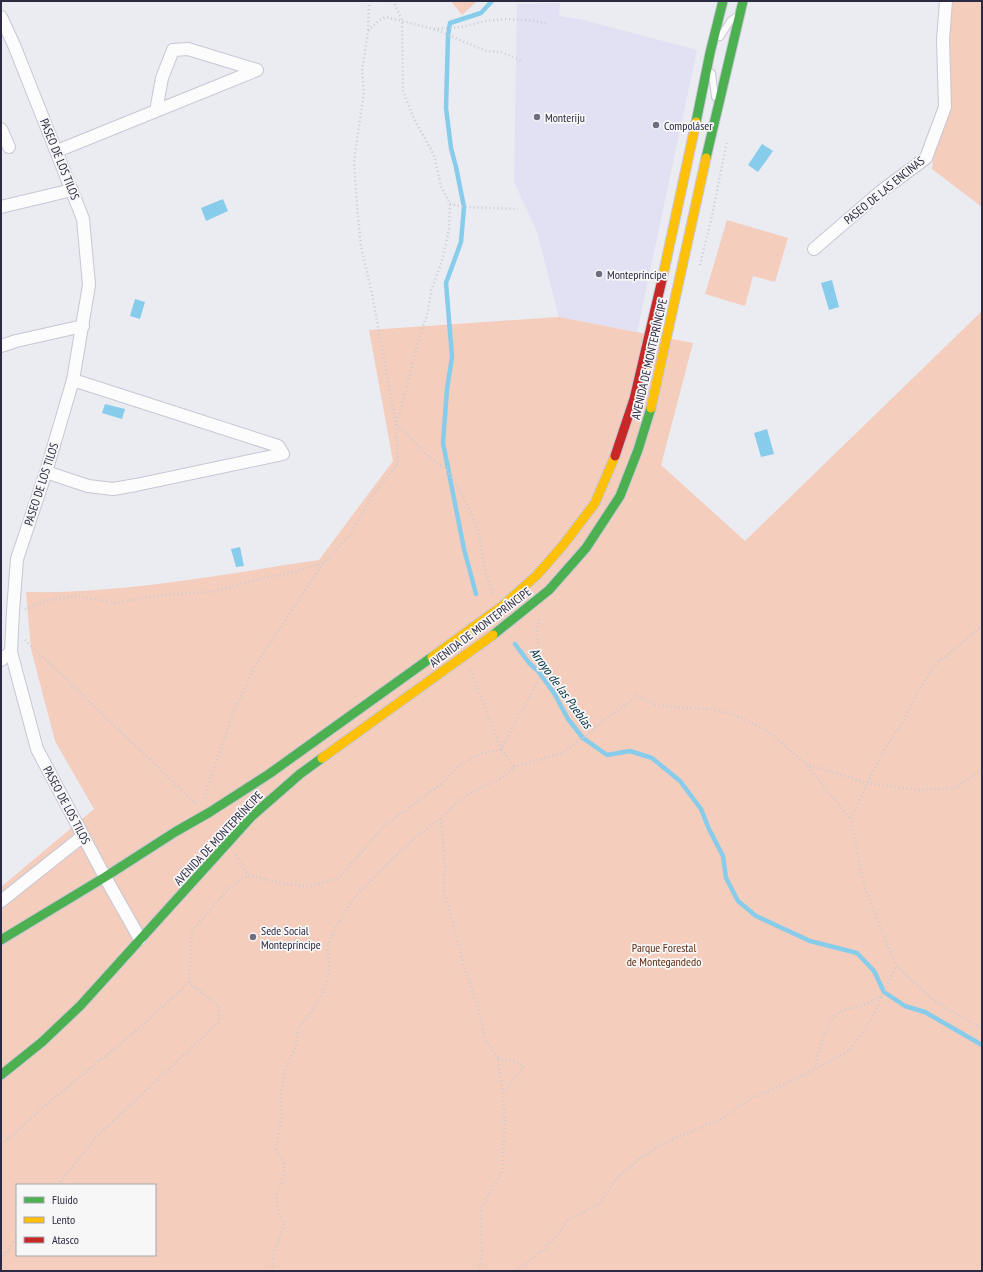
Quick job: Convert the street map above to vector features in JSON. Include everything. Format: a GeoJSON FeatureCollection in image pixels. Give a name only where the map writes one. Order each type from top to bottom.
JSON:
{"type":"FeatureCollection","features":[{"type":"Feature","properties":{"kind":"street","name":"AVENIDA DE MONTEPRÍNCIPE"},"geometry":{"type":"LineString","coordinates":[[1,940],[105,877],[175,832],[204,811],[269,774],[501,607],[537,574],[564,544],[595,502],[620,444],[634,399],[674,228],[710,53],[723,1]]}},
{"type":"Feature","properties":{"kind":"street","name":"AVENIDA DE MONTEPRÍNCIPE"},"geometry":{"type":"LineString","coordinates":[[1,1074],[48,1037],[80,1006],[252,816],[300,774],[504,628],[549,590],[586,548],[620,496],[652,409],[718,104],[743,1]]}},
{"type":"Feature","properties":{"kind":"street","name":"PASEO DE LAS ENCINAS"},"geometry":{"type":"LineString","coordinates":[[814,249],[880,192],[926,158],[945,106],[943,40],[946,1]]}},
{"type":"Feature","properties":{"kind":"street","name":"PASEO DE LOS TILOS"},"geometry":{"type":"LineString","coordinates":[[1,17],[14,45],[83,219],[89,285],[73,380],[46,472],[17,559],[12,611],[11,652],[37,749],[105,877],[140,939]]}},
{"type":"Feature","properties":{"kind":"street"},"geometry":{"type":"LineString","coordinates":[[57,151],[258,70],[188,49],[172,50],[162,78],[156,111]]}},
{"type":"Feature","properties":{"kind":"street"},"geometry":{"type":"LineString","coordinates":[[1,128],[9,147]]}},
{"type":"Feature","properties":{"kind":"street"},"geometry":{"type":"LineString","coordinates":[[1,207],[72,190]]}},
{"type":"Feature","properties":{"kind":"street"},"geometry":{"type":"LineString","coordinates":[[1,346],[16,341],[83,326]]}},
{"type":"Feature","properties":{"kind":"street"},"geometry":{"type":"LineString","coordinates":[[46,472],[88,486],[113,489],[283,454],[278,446],[73,380]]}},
{"type":"Feature","properties":{"kind":"street"},"geometry":{"type":"LineString","coordinates":[[1,660],[11,652]]}},
{"type":"Feature","properties":{"kind":"street"},"geometry":{"type":"LineString","coordinates":[[1,901],[83,836]]}},
{"type":"Feature","properties":{"kind":"lane"},"geometry":{"type":"LineString","coordinates":[[718,104],[714,95],[710,53],[731,20],[740,14]]}},
{"type":"Feature","properties":{"kind":"path"},"geometry":{"type":"LineString","coordinates":[[12,628],[204,811],[233,713],[255,666],[324,562],[350,535],[372,496],[398,463],[396,424],[372,294],[361,246],[354,160],[364,92],[362,71],[368,31],[369,1]]}},
{"type":"Feature","properties":{"kind":"path"},"geometry":{"type":"LineString","coordinates":[[392,1],[402,20],[403,91],[414,119],[434,155],[441,186],[450,204],[449,229],[442,261],[431,291],[428,312],[419,338],[404,399],[396,424]]}},
{"type":"Feature","properties":{"kind":"path"},"geometry":{"type":"LineString","coordinates":[[368,31],[379,20],[386,17],[402,20],[434,29],[486,51],[501,52],[522,61]]}},
{"type":"Feature","properties":{"kind":"path"},"geometry":{"type":"LineString","coordinates":[[434,29],[461,27],[486,21],[503,20],[528,20],[546,23]]}},
{"type":"Feature","properties":{"kind":"path"},"geometry":{"type":"LineString","coordinates":[[450,204],[464,208],[518,209]]}},
{"type":"Feature","properties":{"kind":"path"},"geometry":{"type":"LineString","coordinates":[[396,424],[407,434],[422,452],[448,470],[465,500],[479,533],[484,567],[495,597]]}},
{"type":"Feature","properties":{"kind":"path"},"geometry":{"type":"LineString","coordinates":[[12,611],[28,609],[49,600],[78,596],[115,603],[162,595],[210,592],[267,577],[292,573],[324,562]]}},
{"type":"Feature","properties":{"kind":"path"},"geometry":{"type":"LineString","coordinates":[[228,842],[248,875],[281,883],[309,887],[339,878],[385,826],[440,785],[461,764],[480,754],[501,749],[538,681],[539,657],[537,628],[541,613]]}},
{"type":"Feature","properties":{"kind":"path"},"geometry":{"type":"LineString","coordinates":[[851,820],[867,783],[884,750],[904,722],[917,694],[935,665],[982,625]]}},
{"type":"Feature","properties":{"kind":"path"},"geometry":{"type":"LineString","coordinates":[[467,662],[501,749],[514,766]]}},
{"type":"Feature","properties":{"kind":"path"},"geometry":{"type":"LineString","coordinates":[[272,1271],[274,1250],[278,1243],[284,1224],[279,1212],[276,1196],[282,1182],[284,1164],[276,1149],[282,1115],[281,1096],[285,1069],[296,1046],[298,1029],[321,998],[330,964],[327,947],[336,927],[356,895],[410,842],[441,819],[456,803],[473,792],[500,779],[514,766],[562,753],[637,696],[656,705],[710,709],[733,714],[765,729],[806,764],[851,820],[865,888],[896,966],[937,1002],[982,1029]]}},
{"type":"Feature","properties":{"kind":"path"},"geometry":{"type":"LineString","coordinates":[[806,764],[867,783],[919,790],[956,788],[982,769]]}},
{"type":"Feature","properties":{"kind":"path"},"geometry":{"type":"LineString","coordinates":[[441,819],[445,866],[444,892],[463,964],[478,1007],[486,1041],[498,1058],[503,1093],[505,1121],[502,1172],[481,1208],[482,1254],[479,1271]]}},
{"type":"Feature","properties":{"kind":"path"},"geometry":{"type":"LineString","coordinates":[[1,1145],[42,1108],[142,1026],[189,982],[192,931],[228,888],[248,875]]}},
{"type":"Feature","properties":{"kind":"path"},"geometry":{"type":"LineString","coordinates":[[516,1271],[541,1252],[555,1238],[568,1220],[599,1204],[615,1180],[640,1158],[664,1143],[721,1119],[754,1097],[796,1079],[850,1051],[872,1018],[896,966]]}},
{"type":"Feature","properties":{"kind":"path"},"geometry":{"type":"LineString","coordinates":[[59,1184],[96,1137],[219,1022],[219,1006],[189,982]]}},
{"type":"Feature","properties":{"kind":"path"},"geometry":{"type":"LineString","coordinates":[[814,1069],[820,1045],[832,1018],[841,1011],[862,1006],[875,1000],[884,992]]}},
{"type":"Feature","properties":{"kind":"path"},"geometry":{"type":"LineString","coordinates":[[498,1058],[513,1061],[524,1066],[503,1093]]}},
{"type":"Feature","properties":{"kind":"path"},"geometry":{"type":"LineString","coordinates":[[1,1259],[16,1239]]}},
{"type":"Feature","properties":{"kind":"shaded area"},"geometry":{"type":"Polygon","coordinates":[[[560,3],[559,16],[580,19],[697,50],[637,332],[559,317],[537,232],[514,182],[517,4],[560,3]]]}},
{"type":"Feature","properties":{"kind":"green space"},"geometry":{"type":"Polygon","coordinates":[[[451,1],[477,1],[462,15],[451,1]]]}},
{"type":"Feature","properties":{"kind":"green space"},"geometry":{"type":"Polygon","coordinates":[[[953,1],[982,1],[982,207],[932,169],[953,1]]]}},
{"type":"Feature","properties":{"kind":"green space"},"geometry":{"type":"Polygon","coordinates":[[[727,220],[788,238],[775,282],[753,276],[745,306],[705,294],[727,220]]]}},
{"type":"Feature","properties":{"kind":"green space","name":"Parque Forestal de Montegandedo"},"geometry":{"type":"Polygon","coordinates":[[[982,311],[982,1271],[1,1271],[1,887],[94,809],[55,741],[31,649],[26,592],[99,590],[173,582],[319,560],[393,461],[369,330],[559,317],[693,343],[661,465],[745,541],[982,311]]]}},
{"type":"Feature","properties":{"kind":"water"},"geometry":{"type":"Polygon","coordinates":[[[762,144],[773,151],[758,172],[748,165],[762,144]]]}},
{"type":"Feature","properties":{"kind":"water"},"geometry":{"type":"Polygon","coordinates":[[[223,199],[228,211],[206,221],[201,208],[223,199]]]}},
{"type":"Feature","properties":{"kind":"water"},"geometry":{"type":"Polygon","coordinates":[[[832,280],[839,307],[829,310],[821,283],[832,280]]]}},
{"type":"Feature","properties":{"kind":"water"},"geometry":{"type":"Polygon","coordinates":[[[135,299],[145,302],[140,319],[130,316],[135,299]]]}},
{"type":"Feature","properties":{"kind":"water"},"geometry":{"type":"Polygon","coordinates":[[[105,404],[125,409],[122,419],[102,413],[105,404]]]}},
{"type":"Feature","properties":{"kind":"water"},"geometry":{"type":"Polygon","coordinates":[[[767,429],[774,454],[761,457],[754,433],[767,429]]]}},
{"type":"Feature","properties":{"kind":"water"},"geometry":{"type":"Polygon","coordinates":[[[240,547],[244,566],[236,567],[231,549],[240,547]]]}},
{"type":"Feature","properties":{"kind":"waterway","name":"Arroyo de las Pueblas"},"geometry":{"type":"LineString","coordinates":[[476,594],[464,549],[443,443],[447,389],[452,357],[446,283],[461,242],[464,207],[451,148],[446,108],[448,36],[450,23],[481,13],[492,1]]}},
{"type":"Feature","properties":{"kind":"waterway","name":"Arroyo de las Pueblas"},"geometry":{"type":"LineString","coordinates":[[515,644],[554,693],[568,719],[583,738],[607,755],[630,751],[652,758],[680,781],[701,809],[709,829],[723,856],[726,878],[738,901],[756,916],[810,941],[857,953],[874,971],[884,992],[905,1006],[925,1012],[982,1045]]}},
{"type":"Feature","properties":{"kind":"traffic: fast"},"geometry":{"type":"LineString","coordinates":[[696,122],[710,53],[723,1]]}},
{"type":"Feature","properties":{"kind":"traffic: fast"},"geometry":{"type":"LineString","coordinates":[[706,158],[743,1]]}},
{"type":"Feature","properties":{"kind":"traffic: fast"},"geometry":{"type":"LineString","coordinates":[[493,635],[549,590],[586,548],[620,496],[638,450],[651,408]]}},
{"type":"Feature","properties":{"kind":"traffic: fast"},"geometry":{"type":"LineString","coordinates":[[1,940],[105,877],[175,832],[210,812],[269,774],[432,657]]}},
{"type":"Feature","properties":{"kind":"traffic: fast"},"geometry":{"type":"LineString","coordinates":[[1,1075],[42,1042],[80,1006],[252,816],[300,774],[322,758]]}},
{"type":"Feature","properties":{"kind":"traffic: slow"},"geometry":{"type":"LineString","coordinates":[[662,280],[696,122]]}},
{"type":"Feature","properties":{"kind":"traffic: slow"},"geometry":{"type":"LineString","coordinates":[[651,408],[706,158]]}},
{"type":"Feature","properties":{"kind":"traffic: slow"},"geometry":{"type":"LineString","coordinates":[[432,657],[501,607],[537,575],[564,544],[595,503],[615,456]]}},
{"type":"Feature","properties":{"kind":"traffic: slow"},"geometry":{"type":"LineString","coordinates":[[322,758],[493,635]]}},
{"type":"Feature","properties":{"kind":"traffic: jam"},"geometry":{"type":"LineString","coordinates":[[615,456],[634,399],[662,280]]}},
{"type":"Feature","properties":{"kind":"place","name":"Monteriju"},"geometry":{"type":"Point","coordinates":[537,117]}},
{"type":"Feature","properties":{"kind":"place","name":"Compoláser"},"geometry":{"type":"Point","coordinates":[656,125]}},
{"type":"Feature","properties":{"kind":"place","name":"Montepríncipe"},"geometry":{"type":"Point","coordinates":[599,274]}},
{"type":"Feature","properties":{"kind":"place","name":"Sede Social Montepríncipe"},"geometry":{"type":"Point","coordinates":[253,937]}}]}
